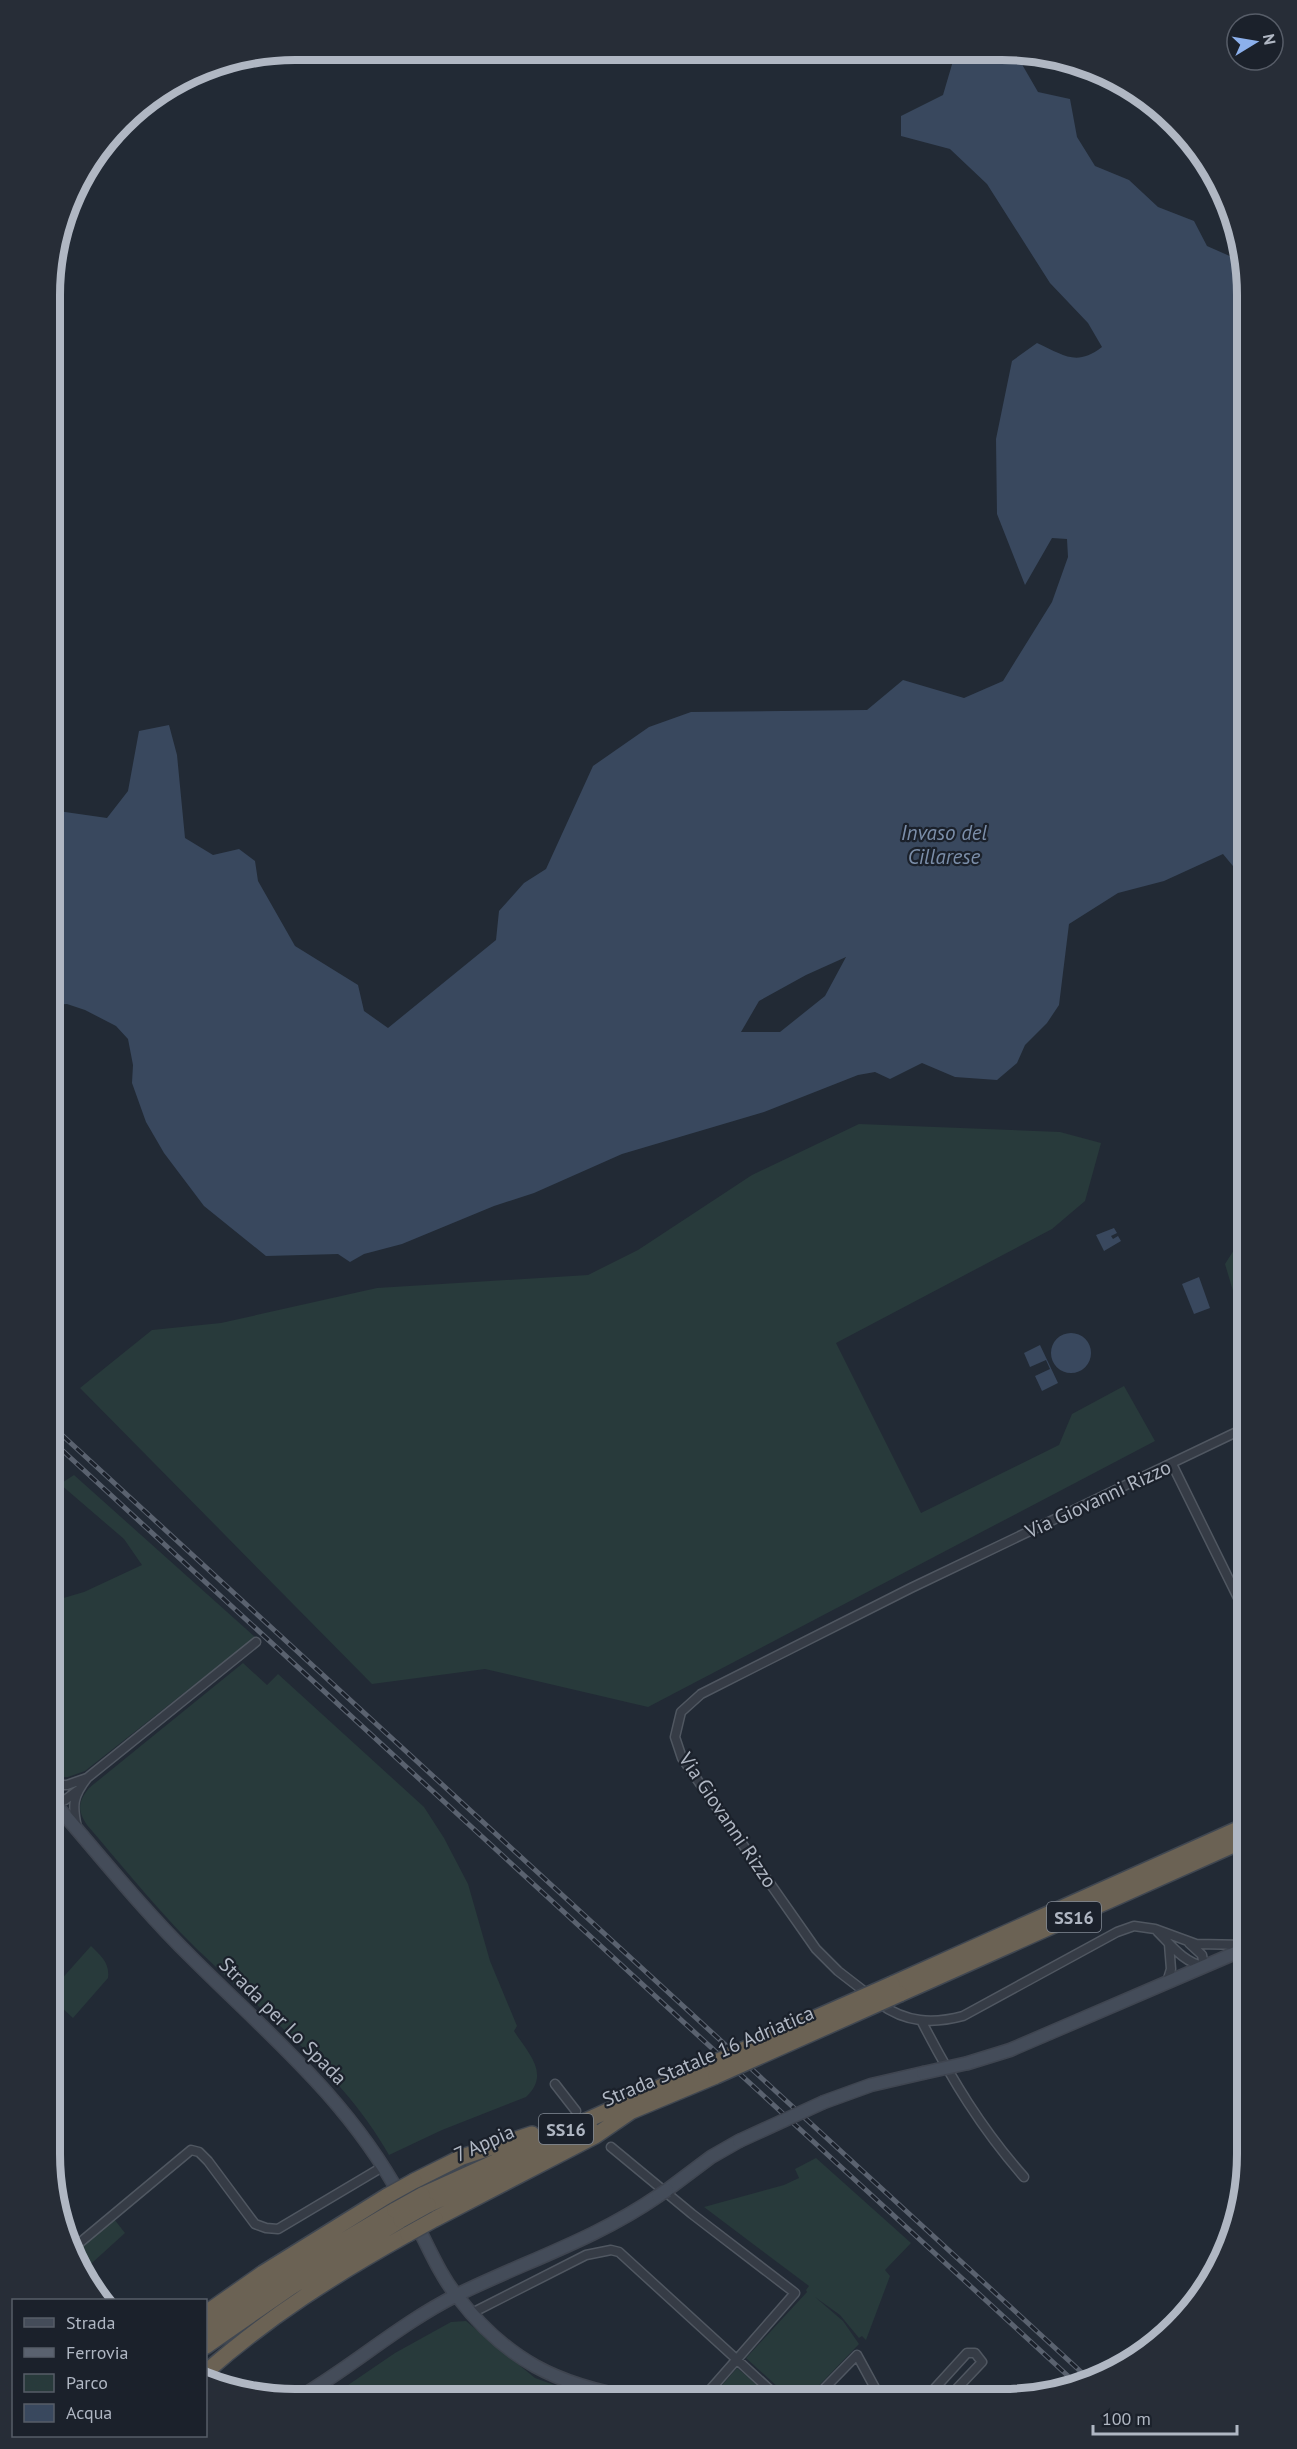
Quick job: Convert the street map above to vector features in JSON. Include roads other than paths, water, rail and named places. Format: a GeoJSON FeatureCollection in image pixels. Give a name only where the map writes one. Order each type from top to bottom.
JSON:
{"type":"FeatureCollection","features":[{"type":"Feature","properties":{"kind":"highway","name":"SS16"},"geometry":{"type":"LineString","coordinates":[[896,1989],[1237,1831]]}},
{"type":"Feature","properties":{"kind":"highway","name":"SS16"},"geometry":{"type":"LineString","coordinates":[[896,1989],[1237,1843]]}},
{"type":"Feature","properties":{"kind":"highway","name":"7 Appia"},"geometry":{"type":"LineString","coordinates":[[240,2313],[313,2258],[425,2200],[896,1989]]}},
{"type":"Feature","properties":{"kind":"highway"},"geometry":{"type":"LineString","coordinates":[[207,2312],[280,2262],[387,2196],[462,2157],[538,2132],[587,2111],[631,2106]]}},
{"type":"Feature","properties":{"kind":"highway"},"geometry":{"type":"LineString","coordinates":[[207,2371],[293,2303],[354,2264],[595,2136],[631,2106]]}},
{"type":"Feature","properties":{"kind":"highway","name":"SS16"},"geometry":{"type":"LineString","coordinates":[[207,2330],[240,2313]]}},
{"type":"Feature","properties":{"kind":"highway","name":"SS16"},"geometry":{"type":"LineString","coordinates":[[207,2345],[240,2313]]}},
{"type":"Feature","properties":{"kind":"street","name":"Via Giovanni Rizzo"},"geometry":{"type":"LineString","coordinates":[[1237,1432],[911,1588],[701,1694],[681,1712],[675,1737],[682,1758],[816,1949],[838,1971],[883,2006],[904,2017],[922,2022],[942,2022],[963,2016],[1117,1932],[1134,1926],[1155,1929],[1196,1944],[1237,1946]]}},
{"type":"Feature","properties":{"kind":"street"},"geometry":{"type":"LineString","coordinates":[[1172,1464],[1237,1596]]}},
{"type":"Feature","properties":{"kind":"street"},"geometry":{"type":"LineString","coordinates":[[60,1800],[65,1800],[77,1791],[87,1778],[256,1642]]}},
{"type":"Feature","properties":{"kind":"street"},"geometry":{"type":"LineString","coordinates":[[60,1785],[87,1778]]}},
{"type":"Feature","properties":{"kind":"street"},"geometry":{"type":"LineString","coordinates":[[60,1792],[67,1785]]}},
{"type":"Feature","properties":{"kind":"street"},"geometry":{"type":"LineString","coordinates":[[77,1791],[74,1813],[77,1830]]}},
{"type":"Feature","properties":{"kind":"street","name":"Strada per Lo Spada"},"geometry":{"type":"LineString","coordinates":[[60,1810],[165,1931],[305,2066],[336,2100],[384,2166],[456,2296],[490,2334],[542,2372],[589,2389]]}},
{"type":"Feature","properties":{"kind":"street"},"geometry":{"type":"LineString","coordinates":[[1155,1929],[1194,1965],[1204,1966]]}},
{"type":"Feature","properties":{"kind":"street"},"geometry":{"type":"LineString","coordinates":[[1186,1941],[1202,1955],[1204,1966]]}},
{"type":"Feature","properties":{"kind":"street"},"geometry":{"type":"LineString","coordinates":[[1167,1982],[1171,1969],[1169,1944]]}},
{"type":"Feature","properties":{"kind":"street"},"geometry":{"type":"LineString","coordinates":[[314,2389],[378,2343],[456,2296],[578,2242],[638,2210],[711,2157],[739,2141],[824,2102],[871,2085],[968,2063],[1010,2050],[1237,1951]]}},
{"type":"Feature","properties":{"kind":"street"},"geometry":{"type":"LineString","coordinates":[[922,2022],[946,2068],[994,2142],[1024,2177]]}},
{"type":"Feature","properties":{"kind":"street"},"geometry":{"type":"LineString","coordinates":[[555,2084],[576,2112]]}},
{"type":"Feature","properties":{"kind":"street"},"geometry":{"type":"LineString","coordinates":[[611,2147],[692,2214],[795,2293],[711,2389]]}},
{"type":"Feature","properties":{"kind":"street"},"geometry":{"type":"LineString","coordinates":[[78,2244],[191,2150],[199,2152],[208,2161],[255,2224],[278,2229],[384,2166]]}},
{"type":"Feature","properties":{"kind":"street"},"geometry":{"type":"LineString","coordinates":[[472,2313],[586,2255],[611,2250],[619,2252],[769,2389]]}},
{"type":"Feature","properties":{"kind":"street"},"geometry":{"type":"LineString","coordinates":[[936,2389],[967,2353],[975,2353],[982,2362],[956,2389]]}},
{"type":"Feature","properties":{"kind":"street"},"geometry":{"type":"LineString","coordinates":[[824,2389],[857,2355],[876,2389]]}},
{"type":"Feature","properties":{"kind":"water","name":"Invaso del Cillarese"},"geometry":{"type":"Polygon","coordinates":[[[953,60],[1020,61],[1038,92],[1070,99],[1077,137],[1095,166],[1129,180],[1158,207],[1194,221],[1207,246],[1234,258],[1237,295],[1237,871],[1223,854],[1164,881],[1118,893],[1069,924],[1059,1005],[1047,1023],[1025,1045],[1017,1063],[997,1080],[955,1077],[922,1063],[890,1079],[875,1072],[858,1075],[764,1112],[622,1154],[534,1193],[494,1206],[402,1244],[364,1254],[350,1262],[338,1254],[266,1256],[204,1206],[164,1153],[146,1122],[132,1083],[133,1065],[128,1039],[116,1026],[85,1010],[67,1004],[60,1004],[60,811],[107,818],[128,791],[139,731],[169,725],[177,755],[185,838],[213,855],[239,849],[255,861],[258,881],[295,946],[358,985],[364,1011],[388,1028],[496,940],[499,911],[524,883],[546,869],[593,766],[649,727],[691,712],[867,710],[903,680],[964,698],[1003,681],[1052,602],[1068,557],[1067,539],[1052,538],[1025,585],[997,514],[996,439],[1012,361],[1037,343],[1063,355],[1077,358],[1093,353],[1102,347],[1088,323],[1050,283],[987,184],[950,149],[901,136],[901,116],[943,95],[953,60]],[[846,957],[806,975],[759,1001],[741,1032],[780,1032],[825,996],[846,957]]]}},
{"type":"Feature","properties":{"kind":"water"},"geometry":{"type":"Polygon","coordinates":[[[1114,1228],[1117,1233],[1111,1236],[1113,1239],[1118,1236],[1121,1241],[1104,1251],[1096,1235],[1114,1228]]]}},
{"type":"Feature","properties":{"kind":"water"},"geometry":{"type":"Polygon","coordinates":[[[1199,1277],[1210,1308],[1194,1314],[1182,1284],[1199,1277]]]}},
{"type":"Feature","properties":{"kind":"water"},"geometry":{"type":"Polygon","coordinates":[[[1071,1333],[1079,1334],[1085,1339],[1090,1345],[1090,1361],[1085,1367],[1079,1372],[1071,1373],[1063,1372],[1057,1367],[1052,1361],[1051,1353],[1052,1345],[1057,1339],[1063,1334],[1071,1333]]]}},
{"type":"Feature","properties":{"kind":"water"},"geometry":{"type":"Polygon","coordinates":[[[1040,1345],[1058,1383],[1042,1391],[1035,1376],[1050,1369],[1046,1360],[1030,1367],[1024,1353],[1040,1345]]]}},
{"type":"Feature","properties":{"kind":"railway"},"geometry":{"type":"LineString","coordinates":[[60,1433],[1084,2374]]}},
{"type":"Feature","properties":{"kind":"railway"},"geometry":{"type":"LineString","coordinates":[[60,1448],[1071,2379]]}}]}
